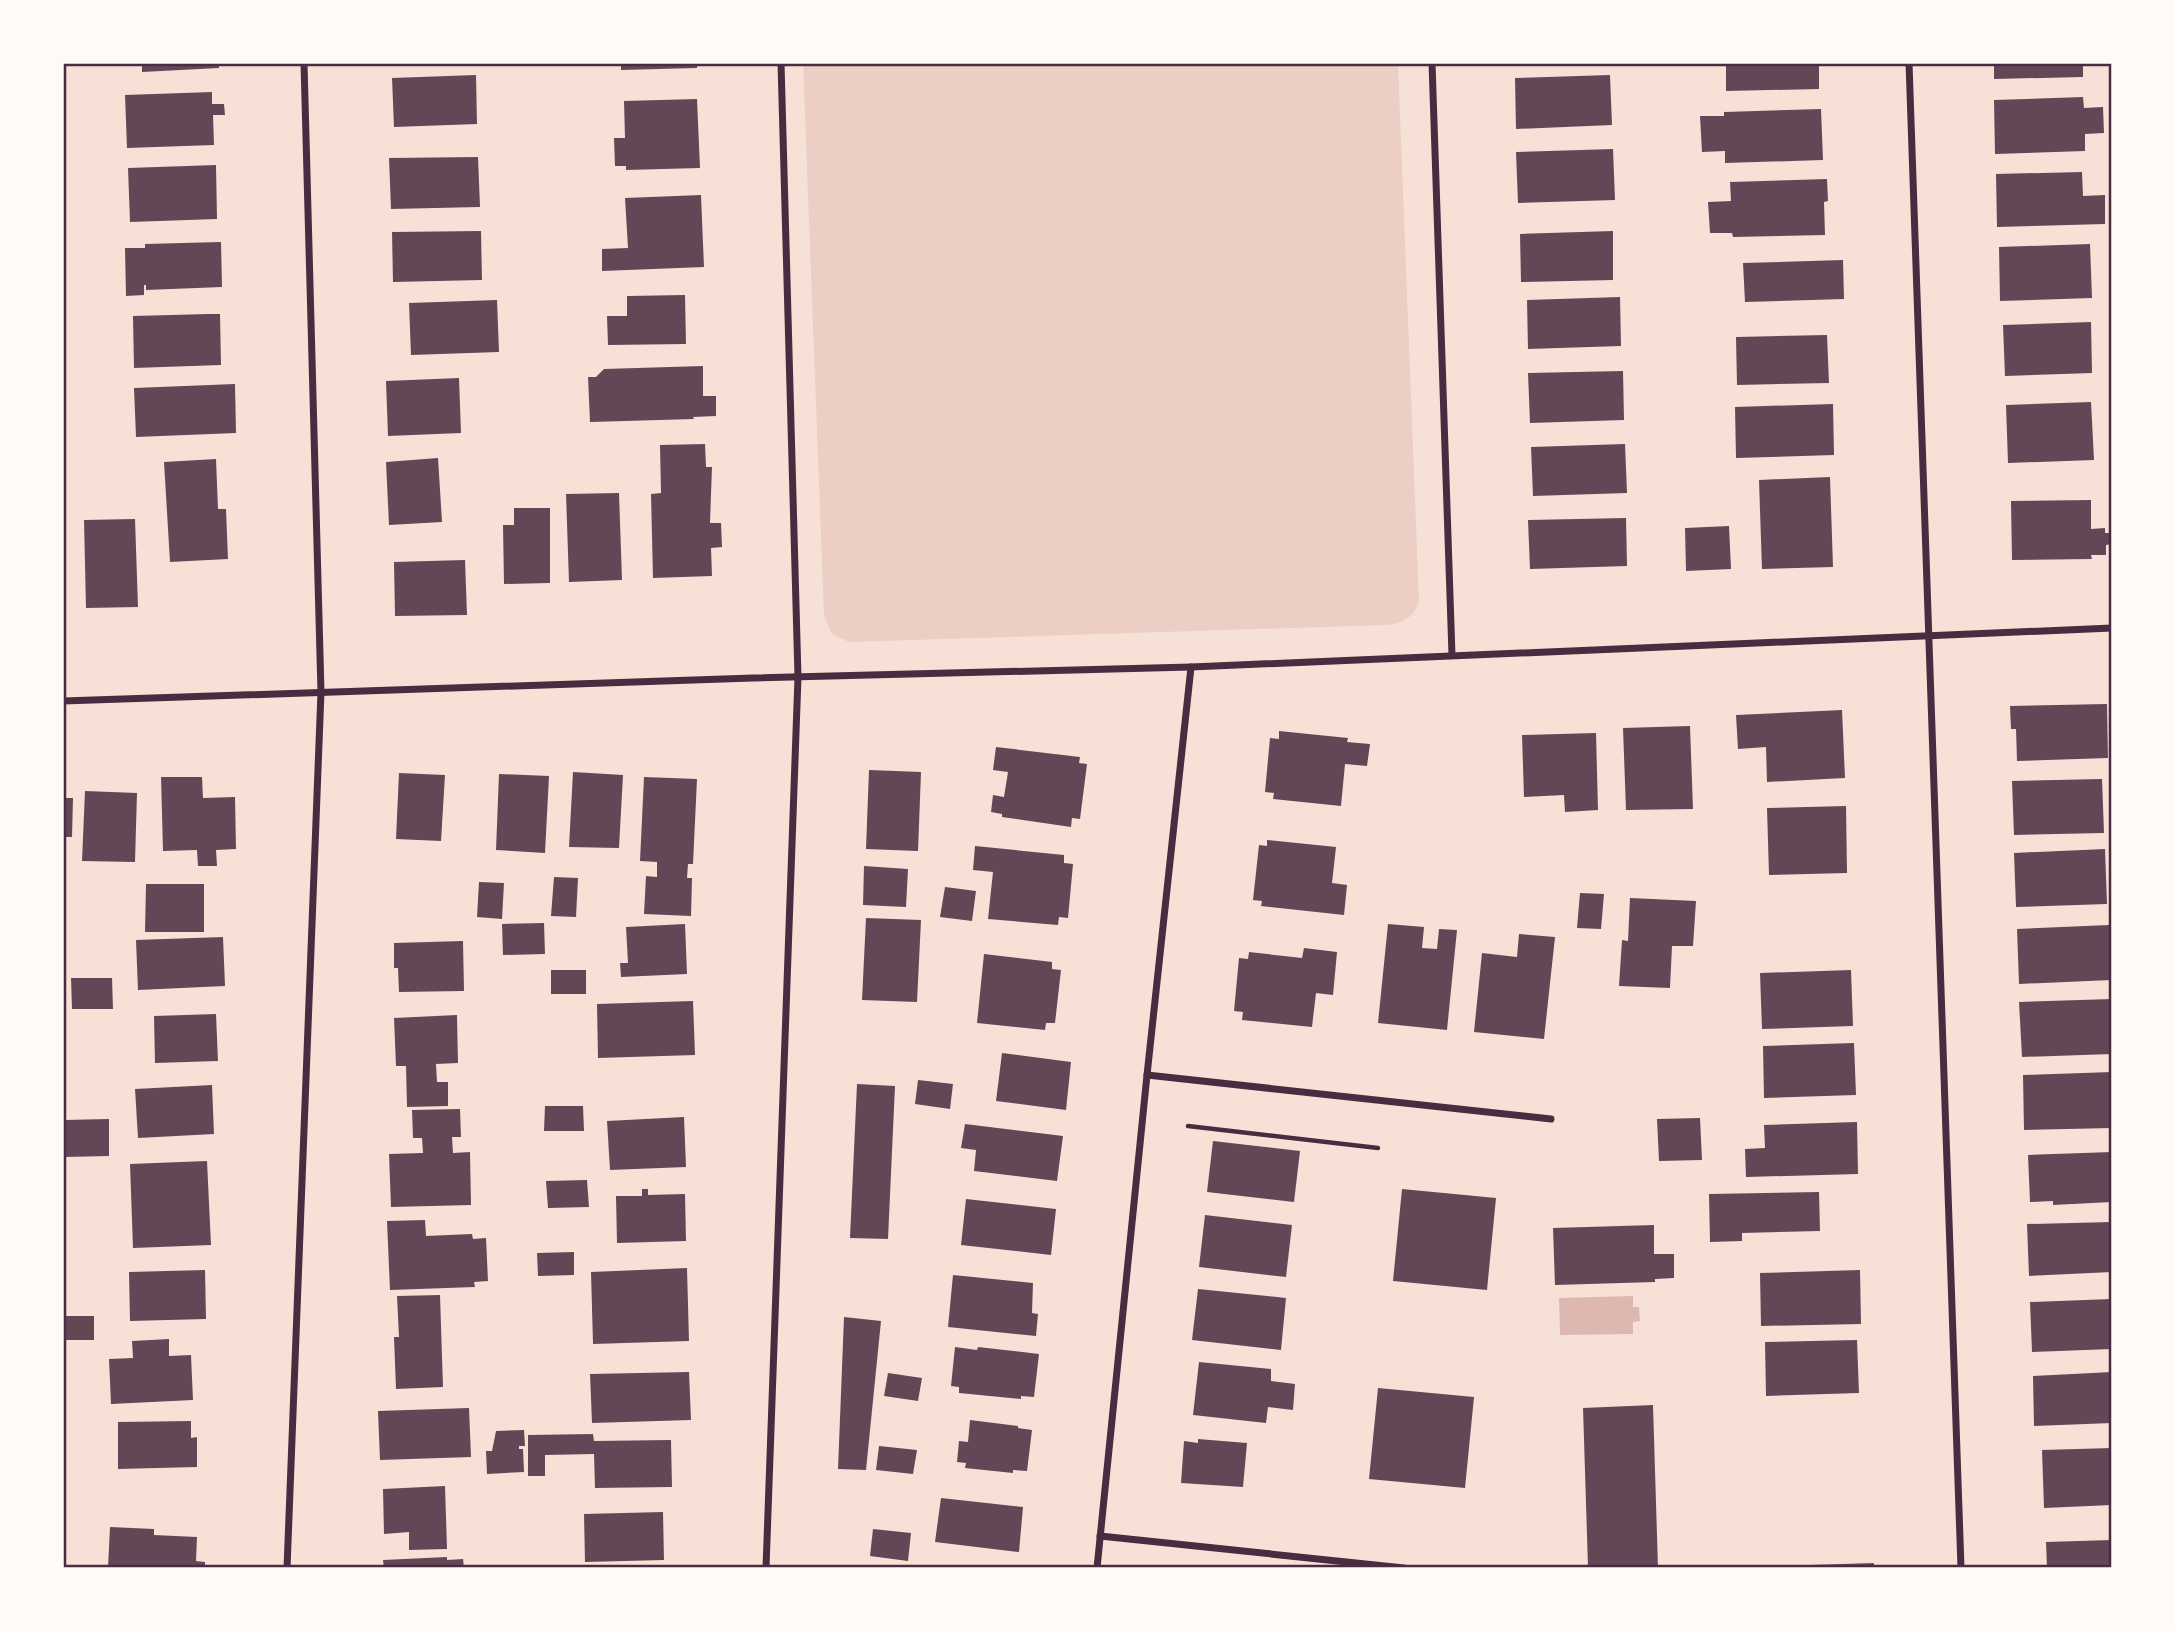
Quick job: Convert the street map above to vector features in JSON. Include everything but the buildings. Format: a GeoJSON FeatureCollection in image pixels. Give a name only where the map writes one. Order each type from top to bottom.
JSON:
{"type":"FeatureCollection","features":[{"type":"Feature","properties":{"kind":"street"},"geometry":{"type":"LineString","coordinates":[[286,1568],[321,692],[304,63]]}},
{"type":"Feature","properties":{"kind":"street"},"geometry":{"type":"LineString","coordinates":[[766,1568],[798,677],[781,63]]}},
{"type":"Feature","properties":{"kind":"street"},"geometry":{"type":"LineString","coordinates":[[1432,63],[1452,655]]}},
{"type":"Feature","properties":{"kind":"street"},"geometry":{"type":"LineString","coordinates":[[1909,63],[1961,1568]]}},
{"type":"Feature","properties":{"kind":"street"},"geometry":{"type":"LineString","coordinates":[[63,701],[1191,667],[2112,628]]}},
{"type":"Feature","properties":{"kind":"street"},"geometry":{"type":"LineString","coordinates":[[1097,1568],[1191,667]]}},
{"type":"Feature","properties":{"kind":"street"},"geometry":{"type":"LineString","coordinates":[[1147,1075],[1551,1119]]}},
{"type":"Feature","properties":{"kind":"street"},"geometry":{"type":"LineString","coordinates":[[1100,1536],[1404,1568]]}},
{"type":"Feature","properties":{"kind":"path"},"geometry":{"type":"LineString","coordinates":[[1188,1126],[1378,1148]]}},
{"type":"Feature","properties":{"kind":"shaded area"},"geometry":{"type":"Polygon","coordinates":[[[803,63],[1398,63],[1419,601],[1411,616],[1385,625],[849,642],[832,634],[824,616],[803,63]]]}},
{"type":"Feature","properties":{"kind":"shaded area"},"geometry":{"type":"Polygon","coordinates":[[[1633,1296],[1633,1307],[1639,1307],[1640,1321],[1633,1322],[1633,1334],[1560,1335],[1559,1298],[1633,1296]]]}}]}
